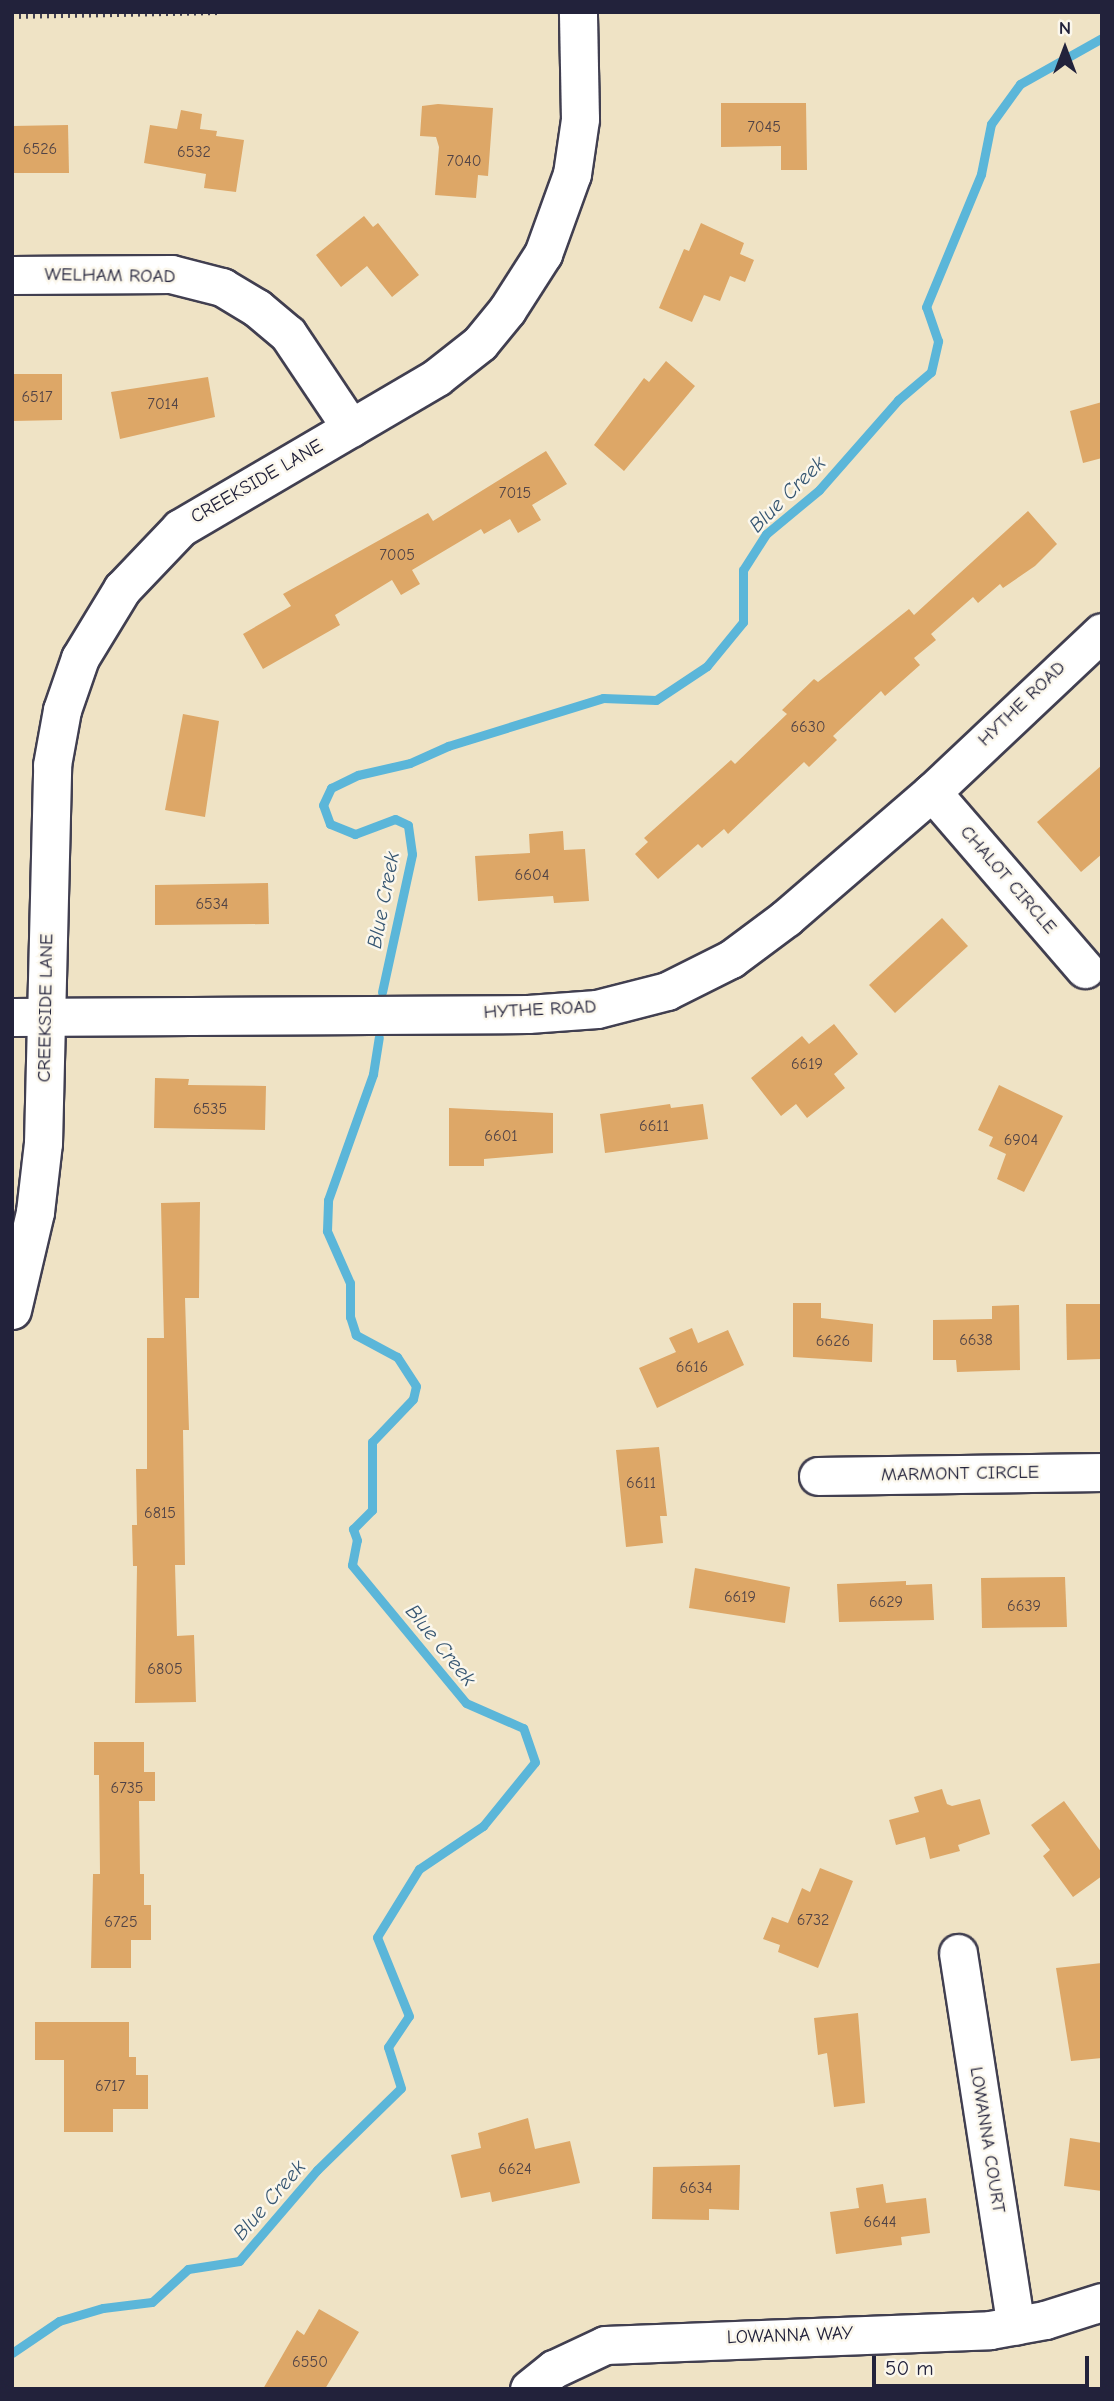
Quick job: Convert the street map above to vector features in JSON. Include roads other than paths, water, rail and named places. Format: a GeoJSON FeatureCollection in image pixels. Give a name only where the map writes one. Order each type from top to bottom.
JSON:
{"type":"FeatureCollection","features":[{"type":"Feature","properties":{"kind":"street","name":"CREEKSIDE LANE"},"geometry":{"type":"LineString","coordinates":[[12,1310],[39,1184],[29,1017],[52,765],[62,710],[86,645],[122,589],[180,528],[414,392],[470,351],[530,278],[561,213],[572,174],[580,119],[578,12]]}},
{"type":"Feature","properties":{"kind":"street","name":"WELHAM ROAD"},"geometry":{"type":"LineString","coordinates":[[12,275],[171,274],[222,288],[257,308],[288,334],[351,428]]}},
{"type":"Feature","properties":{"kind":"street","name":"HYTHE ROAD"},"geometry":{"type":"LineString","coordinates":[[29,1017],[528,1014],[633,1001],[701,976],[760,939],[932,792],[1102,632]]}},
{"type":"Feature","properties":{"kind":"street","name":"CHALOT CIRCLE"},"geometry":{"type":"LineString","coordinates":[[932,792],[1084,969]]}},
{"type":"Feature","properties":{"kind":"street","name":"MARMONT CIRCLE"},"geometry":{"type":"LineString","coordinates":[[818,1476],[1102,1472]]}},
{"type":"Feature","properties":{"kind":"street","name":"LOWANNA COURT"},"geometry":{"type":"LineString","coordinates":[[958,1953],[1016,2326]]}},
{"type":"Feature","properties":{"kind":"street","name":"LOWANNA WAY"},"geometry":{"type":"LineString","coordinates":[[529,2389],[554,2369],[592,2350],[633,2342],[1016,2326],[1102,2302]]}},
{"type":"Feature","properties":{"kind":"waterway","name":"Blue Creek"},"geometry":{"type":"LineString","coordinates":[[382,992],[412,854],[408,825],[395,819],[355,834],[330,824],[323,805],[331,788],[358,775],[410,763],[448,746],[603,698],[656,700],[707,666],[743,622],[743,570],[766,534],[819,490],[898,400],[931,372],[938,341],[926,307],[981,174],[991,124],[1020,84],[1102,38]]}},
{"type":"Feature","properties":{"kind":"waterway","name":"Blue Creek"},"geometry":{"type":"LineString","coordinates":[[12,2353],[59,2321],[103,2308],[152,2302],[188,2269],[239,2261],[317,2170],[401,2088],[388,2047],[409,2016],[377,1937],[419,1869],[483,1826],[535,1762],[523,1728],[466,1703],[352,1565],[357,1540],[353,1529],[372,1510],[372,1442],[413,1399],[416,1386],[397,1357],[356,1335],[350,1317],[350,1283],[327,1231],[328,1200],[373,1074],[379,1037]]}}]}
